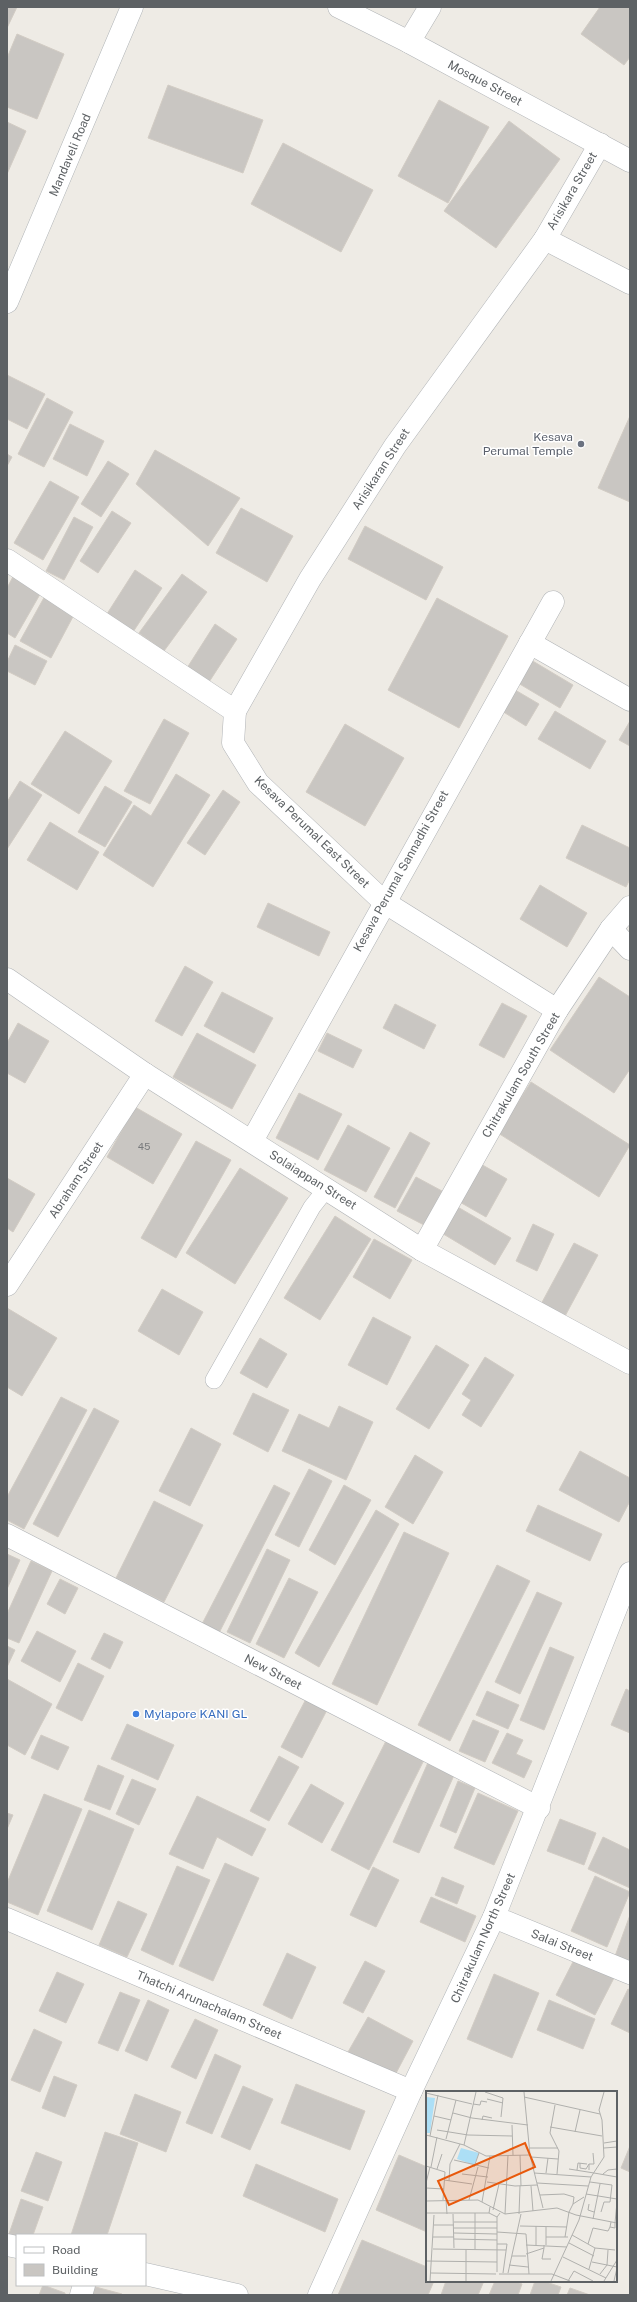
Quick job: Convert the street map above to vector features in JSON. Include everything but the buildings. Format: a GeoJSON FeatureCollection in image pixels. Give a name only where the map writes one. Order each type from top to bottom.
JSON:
{"type":"FeatureCollection","features":[{"type":"Feature","properties":{"kind":"street","name":"Mandaveli Road"},"geometry":{"type":"LineString","coordinates":[[7,302],[132,7]]}},
{"type":"Feature","properties":{"kind":"street","name":"Mosque Street"},"geometry":{"type":"LineString","coordinates":[[339,7],[409,42],[630,161]]}},
{"type":"Feature","properties":{"kind":"street"},"geometry":{"type":"LineString","coordinates":[[409,42],[430,7]]}},
{"type":"Feature","properties":{"kind":"street","name":"Arisikara Street"},"geometry":{"type":"LineString","coordinates":[[545,239],[600,144]]}},
{"type":"Feature","properties":{"kind":"street"},"geometry":{"type":"LineString","coordinates":[[545,239],[630,283]]}},
{"type":"Feature","properties":{"kind":"street","name":"Arisikaran Street"},"geometry":{"type":"LineString","coordinates":[[235,711],[310,579],[395,446],[545,239]]}},
{"type":"Feature","properties":{"kind":"street"},"geometry":{"type":"LineString","coordinates":[[7,560],[235,711]]}},
{"type":"Feature","properties":{"kind":"street","name":"Kesava Perumal Sannadhi Street"},"geometry":{"type":"LineString","coordinates":[[252,1141],[384,902],[553,602]]}},
{"type":"Feature","properties":{"kind":"street"},"geometry":{"type":"LineString","coordinates":[[530,643],[630,700]]}},
{"type":"Feature","properties":{"kind":"street","name":"Kesava Perumal East Street"},"geometry":{"type":"LineString","coordinates":[[235,711],[233,743],[258,783],[384,902],[557,1010]]}},
{"type":"Feature","properties":{"kind":"street","name":"Chitrakulam South Street"},"geometry":{"type":"LineString","coordinates":[[422,1250],[557,1010],[611,929],[630,907]]}},
{"type":"Feature","properties":{"kind":"street"},"geometry":{"type":"LineString","coordinates":[[611,929],[630,949]]}},
{"type":"Feature","properties":{"kind":"street","name":"Solaiappan Street"},"geometry":{"type":"LineString","coordinates":[[7,979],[145,1074],[422,1250],[630,1363]]}},
{"type":"Feature","properties":{"kind":"street","name":"Abraham Street"},"geometry":{"type":"LineString","coordinates":[[7,1285],[145,1074]]}},
{"type":"Feature","properties":{"kind":"street","name":"New Street"},"geometry":{"type":"LineString","coordinates":[[7,1535],[539,1808]]}},
{"type":"Feature","properties":{"kind":"street","name":"Chitrakulam North Street"},"geometry":{"type":"LineString","coordinates":[[319,2295],[411,2091],[494,1917],[539,1808],[630,1573]]}},
{"type":"Feature","properties":{"kind":"street","name":"Salai Street"},"geometry":{"type":"LineString","coordinates":[[494,1917],[630,1973]]}},
{"type":"Feature","properties":{"kind":"street","name":"Thatchi Arunachalam Street"},"geometry":{"type":"LineString","coordinates":[[7,1919],[411,2091]]}},
{"type":"Feature","properties":{"kind":"street"},"geometry":{"type":"LineString","coordinates":[[146,2274],[237,2295]]}},
{"type":"Feature","properties":{"kind":"lane"},"geometry":{"type":"LineString","coordinates":[[214,1380],[312,1207],[326,1188]]}},
{"type":"Feature","properties":{"kind":"place","name":"Kesava Perumal Temple"},"geometry":{"type":"Point","coordinates":[581,444]}},
{"type":"Feature","properties":{"kind":"place","name":"Mylapore KANI GL"},"geometry":{"type":"Point","coordinates":[136,1714]}}]}
